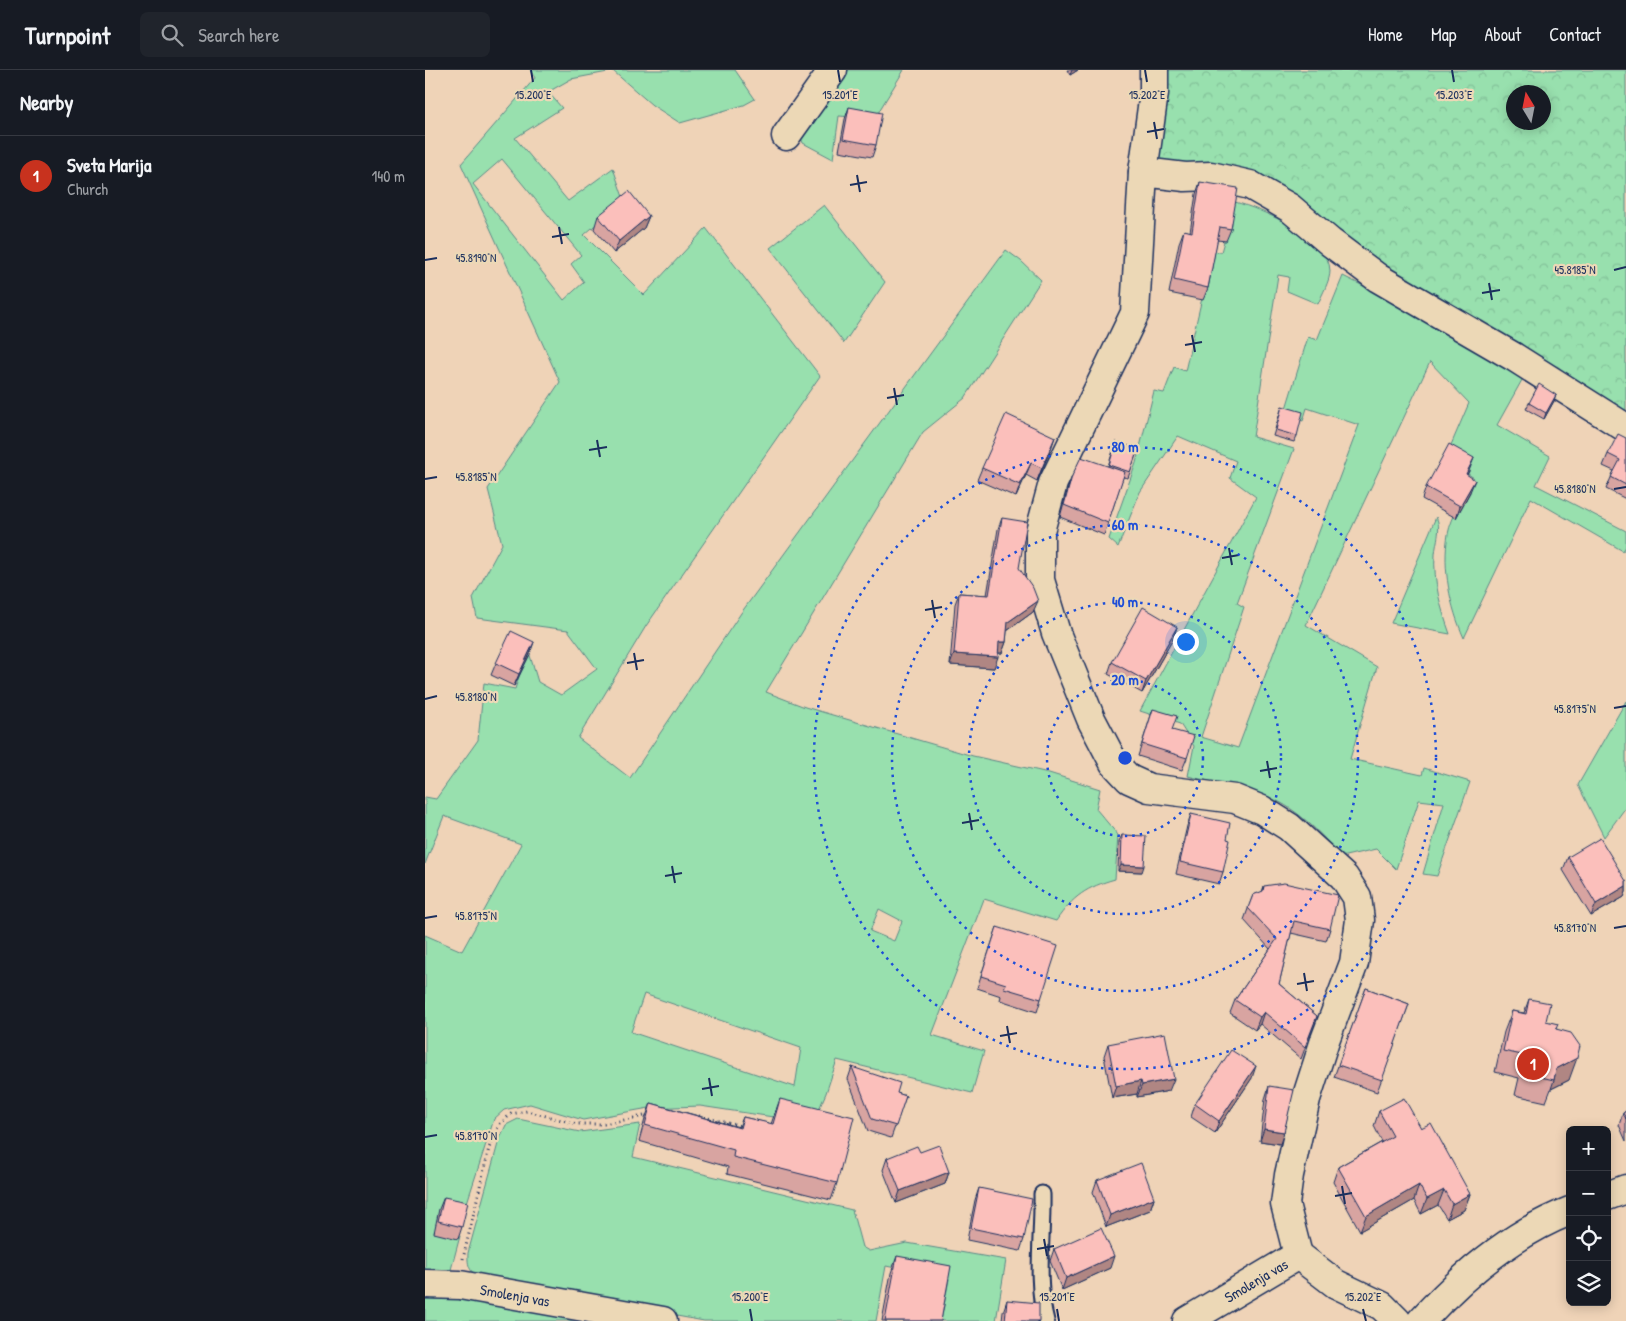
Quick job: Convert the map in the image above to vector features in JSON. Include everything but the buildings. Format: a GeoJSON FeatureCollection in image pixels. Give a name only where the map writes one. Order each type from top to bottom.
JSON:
{"type":"FeatureCollection","features":[{"type":"Feature","properties":{"kind":"street"},"geometry":{"type":"LineString","coordinates":[[786,136],[833,70]]}},
{"type":"Feature","properties":{"kind":"street"},"geometry":{"type":"LineString","coordinates":[[1154,70],[1154,93],[1143,172],[1135,313],[1053,483],[1040,531],[1041,580],[1056,633],[1091,719],[1114,763],[1129,779],[1149,788],[1235,799],[1262,810],[1289,827],[1344,877],[1357,897],[1360,920],[1354,963],[1325,1040],[1306,1099],[1289,1175],[1285,1204],[1298,1255]]}},
{"type":"Feature","properties":{"kind":"street"},"geometry":{"type":"LineString","coordinates":[[1143,172],[1185,177],[1211,176],[1250,184],[1290,208],[1378,278],[1514,357],[1626,428]]}},
{"type":"Feature","properties":{"kind":"street"},"geometry":{"type":"LineString","coordinates":[[1611,1195],[1626,1189]]}},
{"type":"Feature","properties":{"kind":"street"},"geometry":{"type":"LineString","coordinates":[[1421,1321],[1440,1300],[1509,1241],[1566,1213]]}},
{"type":"Feature","properties":{"kind":"street","name":"Smolenja vas"},"geometry":{"type":"LineString","coordinates":[[1187,1321],[1298,1255],[1336,1284],[1382,1306],[1397,1321]]}},
{"type":"Feature","properties":{"kind":"street","name":"Smolenja vas"},"geometry":{"type":"LineString","coordinates":[[425,1284],[460,1285],[663,1321]]}},
{"type":"Feature","properties":{"kind":"lane"},"geometry":{"type":"LineString","coordinates":[[1042,1194],[1040,1266],[1042,1306],[1046,1321]]}},
{"type":"Feature","properties":{"kind":"path"},"geometry":{"type":"LineString","coordinates":[[460,1285],[463,1257],[489,1148],[499,1125],[511,1114],[527,1112],[577,1124],[604,1124],[656,1113]]}},
{"type":"Feature","properties":{"kind":"path"},"geometry":{"type":"LineString","coordinates":[[696,1116],[741,1126]]}},
{"type":"Feature","properties":{"kind":"green space"},"geometry":{"type":"Polygon","coordinates":[[[530,70],[735,70],[755,99],[744,105],[680,123],[652,105],[613,71],[571,79],[548,92],[562,108],[515,138],[568,201],[613,168],[624,200],[584,235],[644,295],[706,228],[820,376],[646,626],[578,738],[630,778],[741,613],[1006,250],[1041,280],[965,398],[923,432],[766,692],[805,707],[973,756],[1049,773],[1100,789],[1096,809],[1118,835],[1115,879],[1096,885],[1081,894],[1068,905],[1056,921],[984,899],[932,1035],[984,1051],[972,1093],[837,1060],[813,1123],[700,1106],[649,1108],[583,1120],[530,1104],[504,1110],[494,1119],[464,1212],[440,1233],[460,1236],[449,1277],[425,1279],[425,935],[462,951],[521,844],[444,816],[425,864],[425,797],[436,799],[478,740],[484,683],[515,689],[528,649],[538,682],[561,695],[597,669],[568,630],[477,618],[473,598],[502,544],[488,489],[560,382],[461,164],[535,78],[530,70]],[[502,159],[473,184],[564,300],[584,282],[571,264],[581,255],[502,159]],[[879,909],[870,931],[894,941],[902,921],[879,909]],[[644,994],[631,1032],[795,1087],[801,1048],[644,994]]]}},
{"type":"Feature","properties":{"kind":"green space"},"geometry":{"type":"Polygon","coordinates":[[[840,70],[904,70],[879,111],[880,119],[839,116],[833,159],[803,143],[799,133],[840,70]]]}},
{"type":"Feature","properties":{"kind":"green space"},"geometry":{"type":"Polygon","coordinates":[[[1161,70],[1626,70],[1626,423],[1315,224],[1162,166],[1153,152],[1161,70]]]}},
{"type":"Feature","properties":{"kind":"green space"},"geometry":{"type":"Polygon","coordinates":[[[1235,202],[1276,218],[1307,237],[1319,247],[1327,259],[1330,275],[1318,304],[1287,291],[1289,277],[1278,275],[1253,437],[1294,449],[1237,603],[1244,607],[1201,737],[1238,748],[1359,425],[1307,408],[1303,421],[1284,415],[1308,337],[1317,340],[1343,276],[1449,328],[1527,371],[1497,425],[1550,456],[1536,485],[1626,531],[1626,546],[1623,551],[1531,498],[1464,638],[1451,600],[1447,574],[1446,547],[1452,520],[1474,478],[1445,459],[1469,403],[1430,362],[1306,625],[1377,667],[1350,759],[1422,775],[1424,768],[1470,782],[1437,876],[1423,874],[1444,803],[1419,800],[1396,869],[1376,849],[1341,857],[1311,825],[1280,802],[1241,788],[1188,776],[1194,746],[1180,724],[1140,711],[1256,497],[1230,478],[1236,461],[1178,436],[1140,492],[1118,547],[1109,539],[1136,463],[1154,391],[1164,393],[1174,367],[1185,371],[1213,251],[1221,252],[1235,202]]]}},
{"type":"Feature","properties":{"kind":"green space"},"geometry":{"type":"Polygon","coordinates":[[[824,205],[885,282],[844,343],[770,248],[824,205]]]}},
{"type":"Feature","properties":{"kind":"green space"},"geometry":{"type":"Polygon","coordinates":[[[1436,517],[1439,530],[1435,554],[1436,585],[1450,634],[1391,623],[1436,517]]]}},
{"type":"Feature","properties":{"kind":"green space"},"geometry":{"type":"Polygon","coordinates":[[[1626,701],[1626,807],[1604,837],[1578,785],[1626,701]]]}},
{"type":"Feature","properties":{"kind":"green space"},"geometry":{"type":"Polygon","coordinates":[[[518,1119],[580,1132],[640,1124],[633,1157],[852,1210],[862,1247],[869,1251],[907,1243],[1006,1260],[996,1321],[941,1321],[949,1279],[886,1266],[876,1321],[704,1321],[486,1281],[471,1271],[468,1264],[468,1253],[499,1140],[506,1125],[518,1119]]]}},
{"type":"Feature","properties":{"kind":"green space"},"geometry":{"type":"Polygon","coordinates":[[[425,1292],[628,1321],[425,1321],[425,1292]]]}},
{"type":"Feature","properties":{"kind":"place","name":"Sveta Marija"},"geometry":{"type":"Point","coordinates":[1533,1064]}}]}
